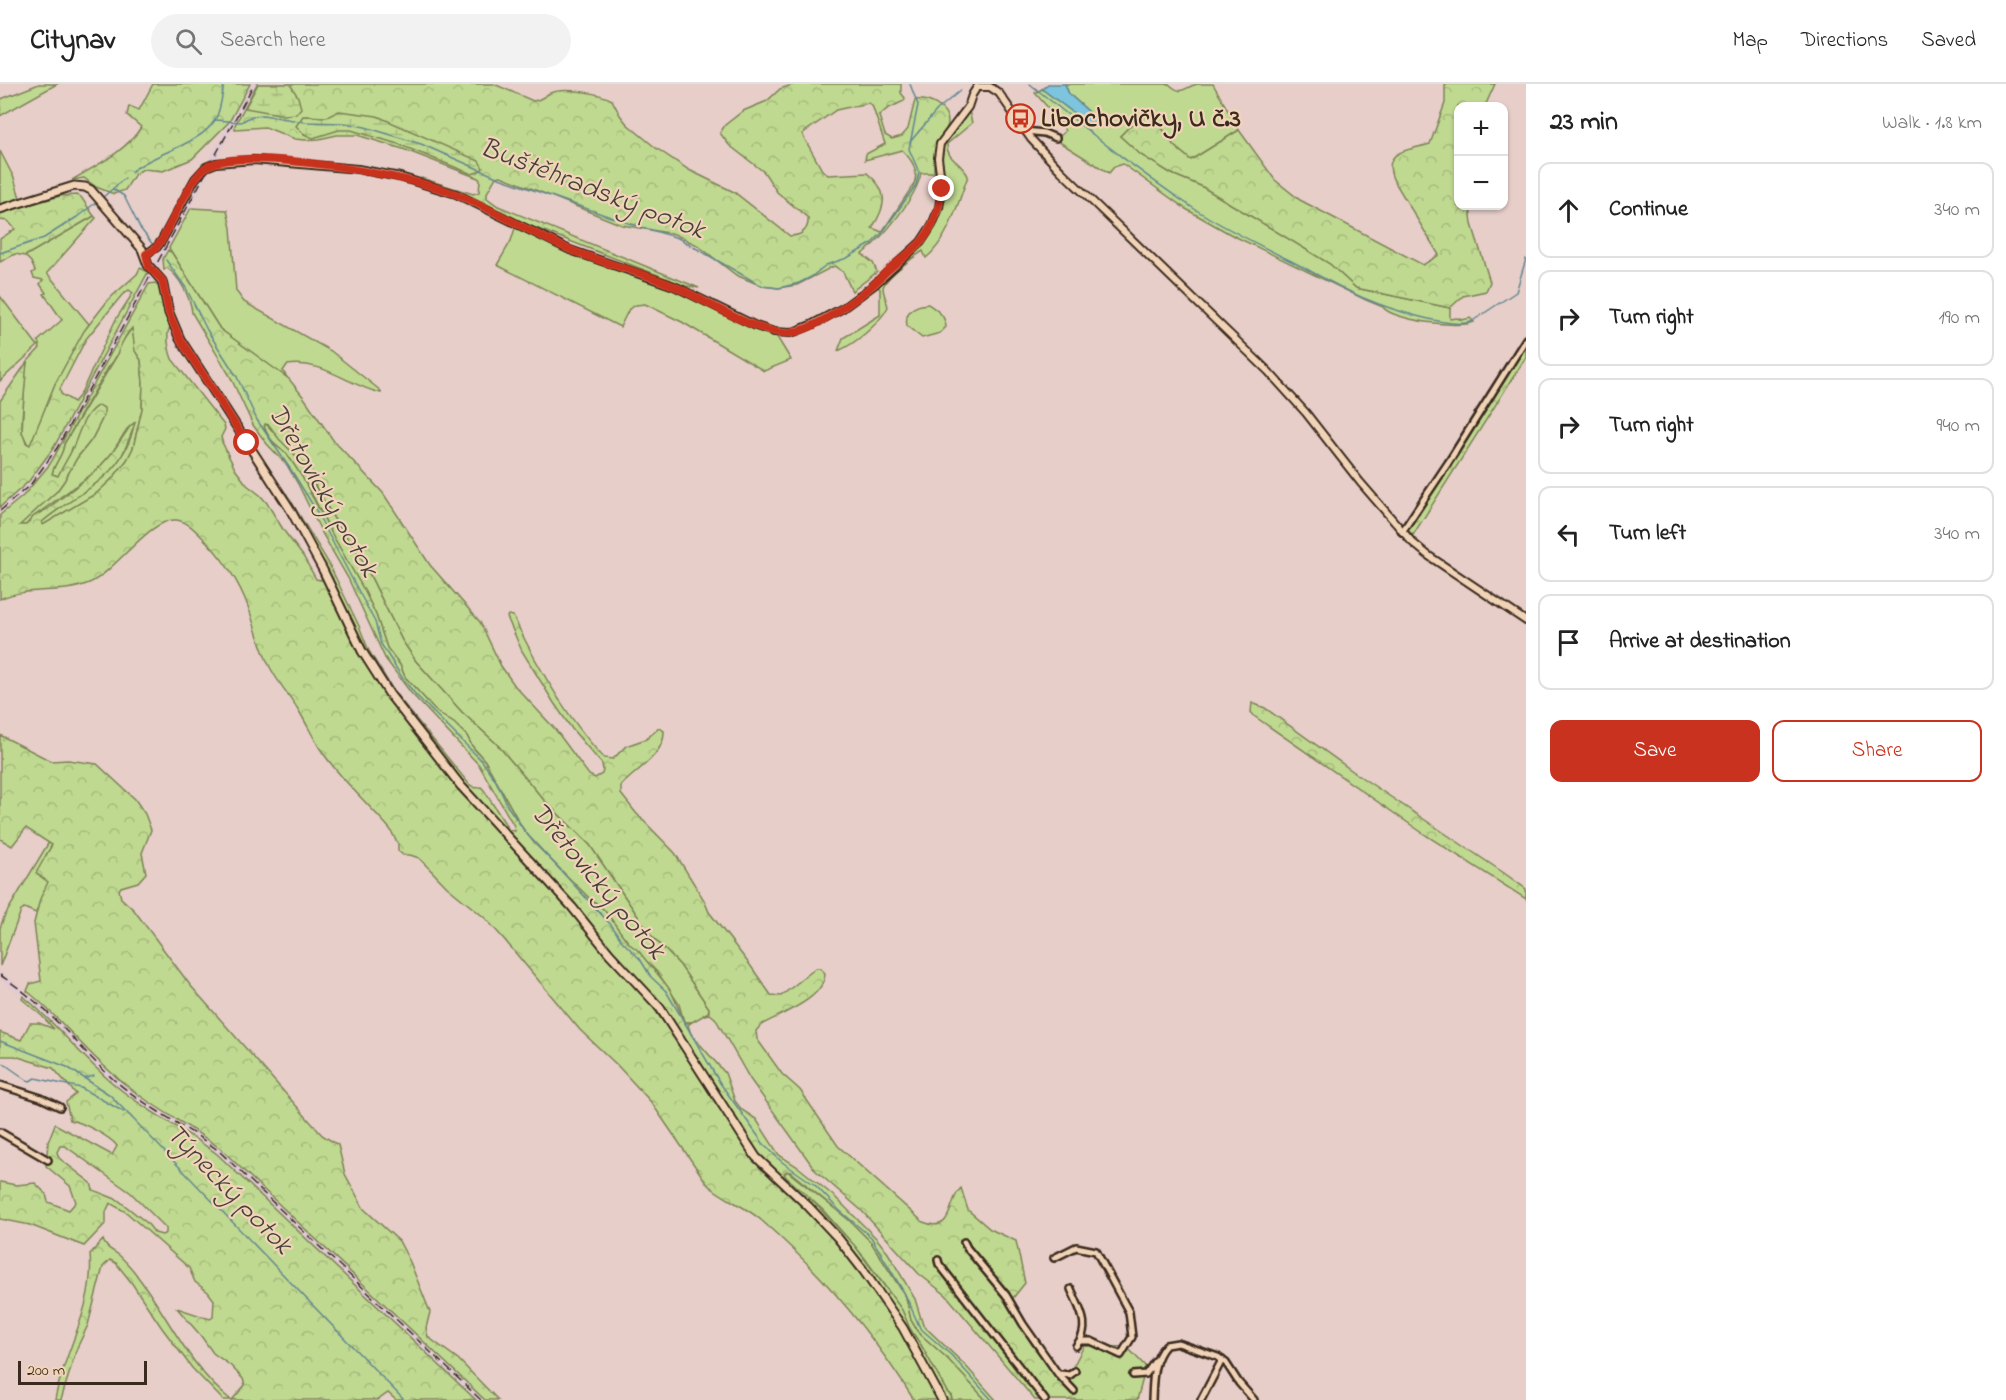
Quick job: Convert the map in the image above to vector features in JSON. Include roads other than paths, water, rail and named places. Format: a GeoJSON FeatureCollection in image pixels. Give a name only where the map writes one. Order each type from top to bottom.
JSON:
{"type":"FeatureCollection","features":[{"type":"Feature","properties":{"kind":"main road"},"geometry":{"type":"LineString","coordinates":[[0,209],[74,186],[85,187],[97,196],[146,254],[149,267],[162,280],[169,313],[180,339],[290,509],[362,651],[390,695],[461,786],[572,907],[609,953],[660,1008],[756,1157],[808,1206],[838,1238],[863,1270],[903,1328],[942,1400]]}},
{"type":"Feature","properties":{"kind":"street"},"geometry":{"type":"LineString","coordinates":[[146,254],[154,250],[162,240],[195,179],[206,167],[236,160],[334,166],[400,177],[450,192],[476,202],[516,225],[570,250],[674,286],[756,326],[774,332],[791,333],[812,325],[843,308],[874,285],[921,242],[939,208],[942,189],[938,158],[940,144],[968,107],[977,86],[985,86],[995,90],[1025,132],[1060,171],[1268,371],[1306,413],[1402,532],[1429,556],[1526,621]]}},
{"type":"Feature","properties":{"kind":"street"},"geometry":{"type":"LineString","coordinates":[[1025,132],[1044,133],[1056,138]]}},
{"type":"Feature","properties":{"kind":"street"},"geometry":{"type":"LineString","coordinates":[[1402,532],[1526,339]]}},
{"type":"Feature","properties":{"kind":"street"},"geometry":{"type":"LineString","coordinates":[[0,1085],[41,1098],[60,1107]]}},
{"type":"Feature","properties":{"kind":"street"},"geometry":{"type":"LineString","coordinates":[[0,1132],[48,1160]]}},
{"type":"Feature","properties":{"kind":"street"},"geometry":{"type":"LineString","coordinates":[[964,1242],[1006,1295],[1058,1374],[1074,1391]]}},
{"type":"Feature","properties":{"kind":"street"},"geometry":{"type":"LineString","coordinates":[[1054,1258],[1076,1247],[1096,1251],[1129,1312],[1132,1337],[1121,1355],[1091,1341],[1078,1344],[1085,1332],[1083,1319],[1071,1289]]}},
{"type":"Feature","properties":{"kind":"street"},"geometry":{"type":"LineString","coordinates":[[938,1260],[1045,1400]]}},
{"type":"Feature","properties":{"kind":"street"},"geometry":{"type":"LineString","coordinates":[[1133,1375],[1146,1374],[1166,1345],[1178,1343],[1218,1357],[1227,1363],[1239,1383],[1254,1400]]}},
{"type":"Feature","properties":{"kind":"street"},"geometry":{"type":"LineString","coordinates":[[1152,1400],[1153,1375],[1160,1353]]}},
{"type":"Feature","properties":{"kind":"street"},"geometry":{"type":"LineString","coordinates":[[1201,1400],[1222,1360]]}},
{"type":"Feature","properties":{"kind":"street"},"geometry":{"type":"LineString","coordinates":[[1058,1374],[1066,1376],[1075,1371]]}},
{"type":"Feature","properties":{"kind":"water"},"geometry":{"type":"Polygon","coordinates":[[[1048,84],[1065,84],[1069,94],[1098,120],[1097,124],[1087,123],[1042,89],[1048,84]]]}},
{"type":"Feature","properties":{"kind":"waterway"},"geometry":{"type":"LineString","coordinates":[[131,172],[152,159],[187,143],[208,129],[219,112],[224,84]]}},
{"type":"Feature","properties":{"kind":"waterway","name":"Buštěhradský potok"},"geometry":{"type":"LineString","coordinates":[[215,120],[241,122],[252,116],[263,115],[305,122],[344,123],[365,127],[421,144],[499,178],[678,238],[762,286],[779,288],[799,283],[826,265],[847,258],[871,244],[882,233],[916,185],[919,172],[909,149],[918,105],[910,84]]}},
{"type":"Feature","properties":{"kind":"waterway","name":"Buštěhradský potok"},"geometry":{"type":"LineString","coordinates":[[1030,84],[1130,163],[1204,215],[1345,289],[1388,307],[1418,317],[1449,323],[1471,322],[1516,292],[1526,259]]}},
{"type":"Feature","properties":{"kind":"waterway"},"geometry":{"type":"LineString","coordinates":[[910,142],[937,110],[961,90]]}},
{"type":"Feature","properties":{"kind":"waterway","name":"Dřetovický potok"},"geometry":{"type":"LineString","coordinates":[[102,198],[125,178]]}},
{"type":"Feature","properties":{"kind":"waterway","name":"Dřetovický potok"},"geometry":{"type":"LineString","coordinates":[[113,189],[124,196],[140,228],[154,246]]}},
{"type":"Feature","properties":{"kind":"waterway"},"geometry":{"type":"LineString","coordinates":[[0,253],[44,238],[98,201]]}},
{"type":"Feature","properties":{"kind":"waterway","name":"Dřetovický potok"},"geometry":{"type":"LineString","coordinates":[[166,260],[186,288],[207,330],[237,377],[257,420],[314,507],[375,622],[381,644],[403,679],[482,761],[496,781],[508,807],[526,833],[612,926],[622,941],[640,959],[651,977],[666,991],[720,1083],[763,1143],[782,1162],[815,1185],[839,1210],[871,1237],[905,1294],[920,1328],[951,1355],[992,1400]]}},
{"type":"Feature","properties":{"kind":"waterway","name":"Týnecký potok"},"geometry":{"type":"LineString","coordinates":[[0,1041],[67,1067],[110,1095],[404,1400]]}},
{"type":"Feature","properties":{"kind":"waterway"},"geometry":{"type":"LineString","coordinates":[[0,1061],[27,1080],[35,1078],[81,1088],[124,1112]]}},
{"type":"Feature","properties":{"kind":"waterway"},"geometry":{"type":"LineString","coordinates":[[86,1078],[94,1076]]}},
{"type":"Feature","properties":{"kind":"railway"},"geometry":{"type":"LineString","coordinates":[[0,511],[31,484],[57,448],[254,84]]}},
{"type":"Feature","properties":{"kind":"railway"},"geometry":{"type":"LineString","coordinates":[[0,975],[41,1007],[112,1078],[151,1107],[219,1151],[481,1400]]}},
{"type":"Feature","properties":{"kind":"place","name":"Libochovičky, U č.3"},"geometry":{"type":"Point","coordinates":[1020,119]}}]}
